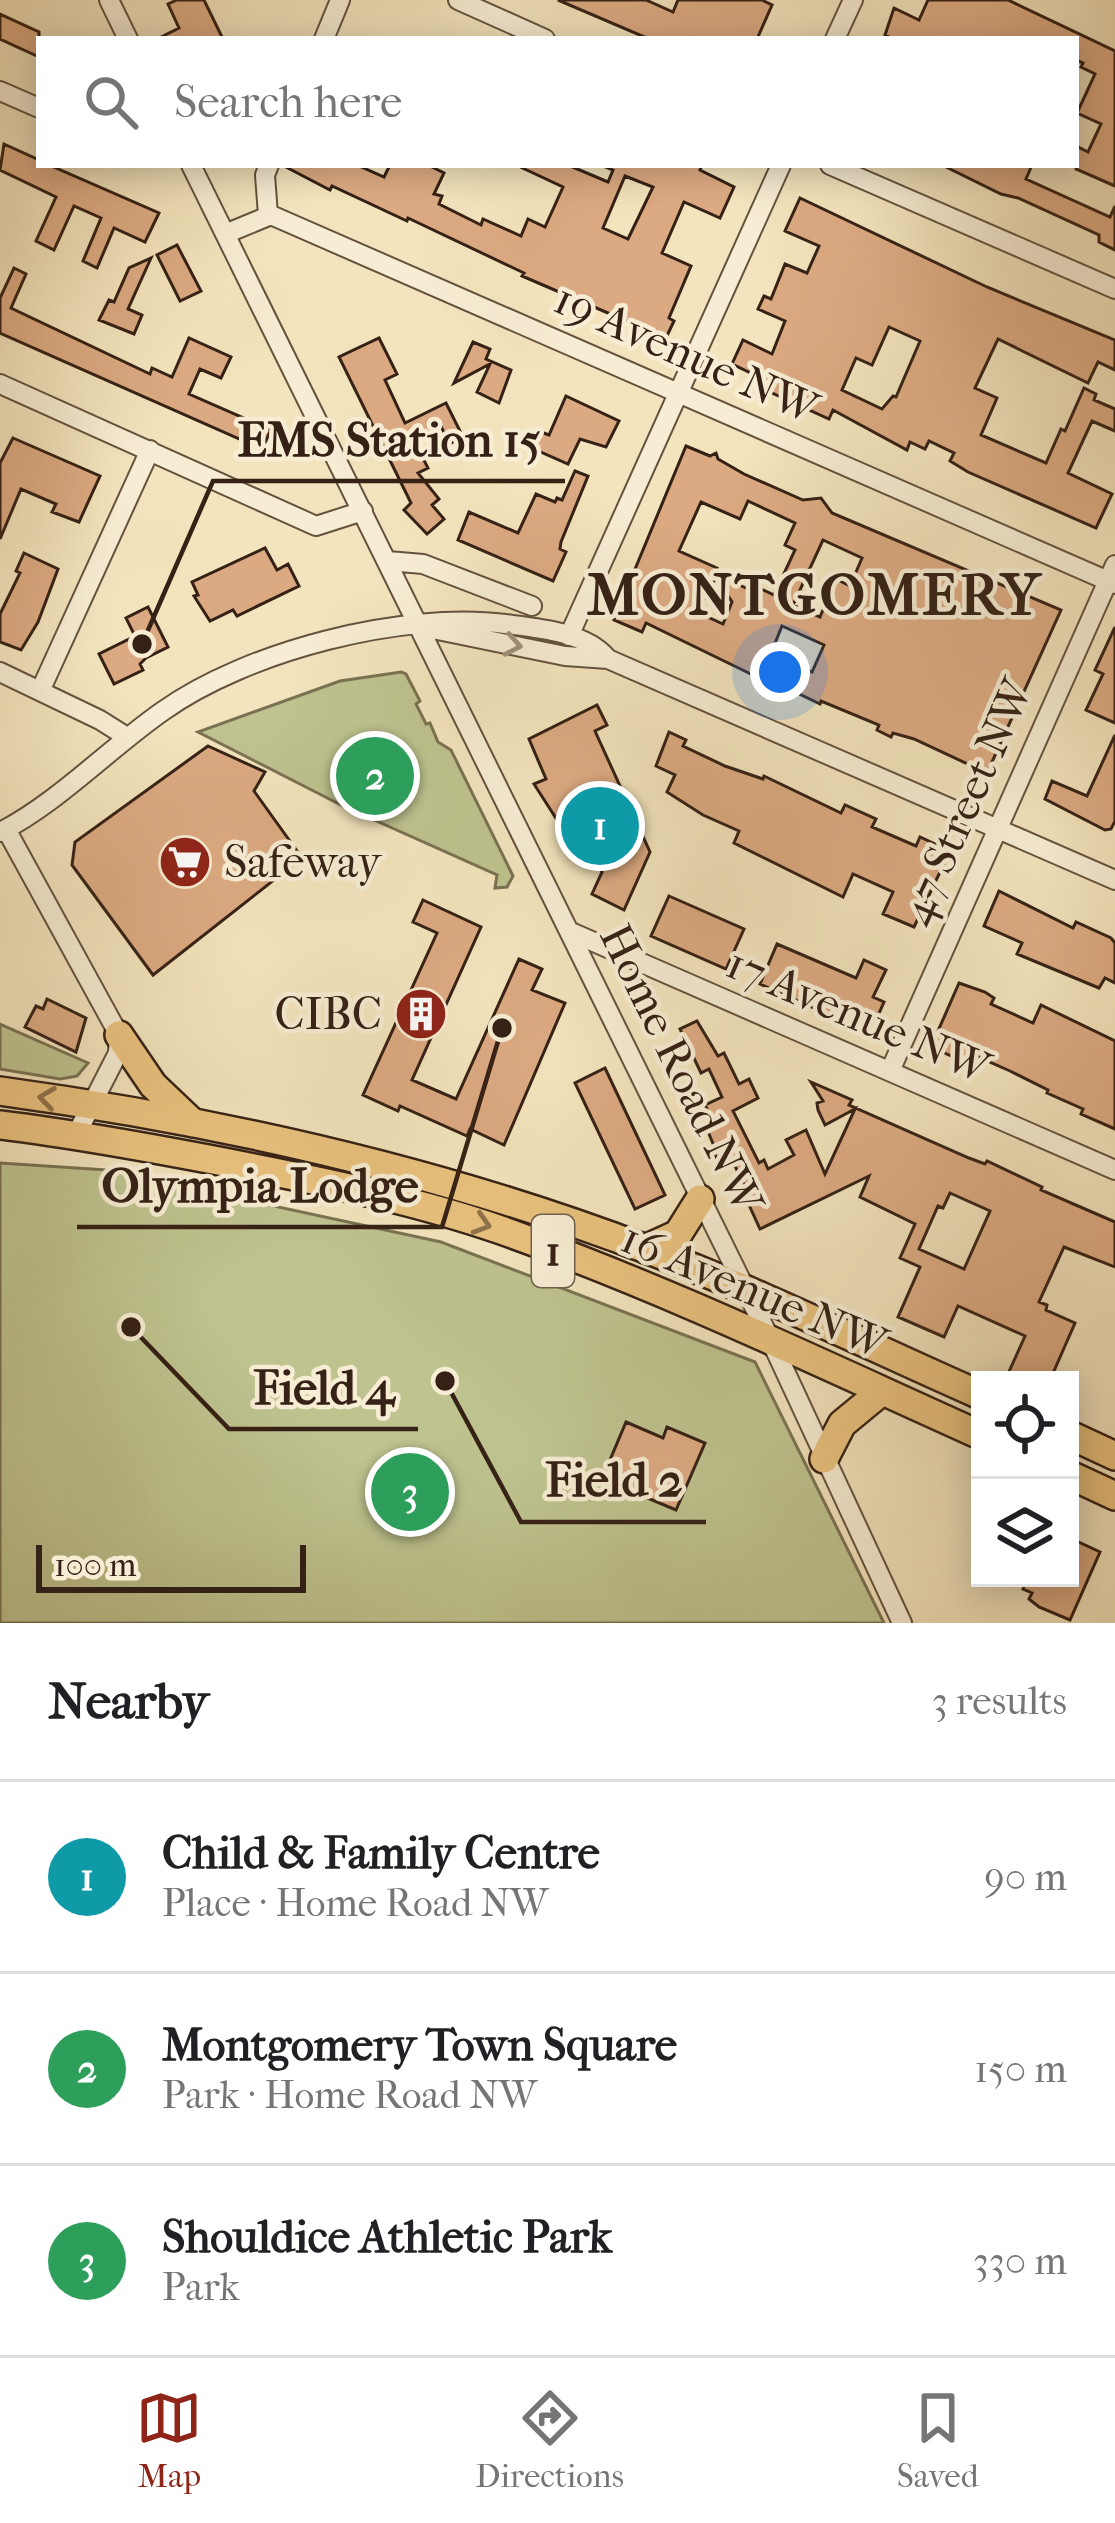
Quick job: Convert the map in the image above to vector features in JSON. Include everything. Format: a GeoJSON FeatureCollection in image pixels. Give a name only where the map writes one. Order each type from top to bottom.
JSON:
{"type":"FeatureCollection","features":[{"type":"Feature","properties":{"kind":"highway"},"geometry":{"type":"LineString","coordinates":[[118,1035],[153,1085],[193,1124]]}},
{"type":"Feature","properties":{"kind":"highway","name":"16 Avenue NW"},"geometry":{"type":"LineString","coordinates":[[0,1091],[322,1149],[459,1185],[645,1249],[971,1392]]}},
{"type":"Feature","properties":{"kind":"highway","name":"16 Avenue NW"},"geometry":{"type":"LineString","coordinates":[[0,1125],[76,1135],[408,1201],[501,1230],[770,1339],[971,1431]]}},
{"type":"Feature","properties":{"kind":"highway"},"geometry":{"type":"LineString","coordinates":[[645,1249],[678,1234],[700,1198]]}},
{"type":"Feature","properties":{"kind":"highway"},"geometry":{"type":"LineString","coordinates":[[824,1459],[842,1424],[882,1391]]}},
{"type":"Feature","properties":{"kind":"highway"},"geometry":{"type":"LineString","coordinates":[[1079,1440],[1115,1456]]}},
{"type":"Feature","properties":{"kind":"highway"},"geometry":{"type":"LineString","coordinates":[[1079,1479],[1115,1496]]}},
{"type":"Feature","properties":{"kind":"street"},"geometry":{"type":"LineString","coordinates":[[109,0],[127,36]]}},
{"type":"Feature","properties":{"kind":"street"},"geometry":{"type":"LineString","coordinates":[[325,36],[340,0]]}},
{"type":"Feature","properties":{"kind":"street"},"geometry":{"type":"LineString","coordinates":[[458,0],[538,36]]}},
{"type":"Feature","properties":{"kind":"street"},"geometry":{"type":"LineString","coordinates":[[837,36],[853,0]]}},
{"type":"Feature","properties":{"kind":"street"},"geometry":{"type":"LineString","coordinates":[[0,91],[36,107]]}},
{"type":"Feature","properties":{"kind":"street","name":"Home Road NW"},"geometry":{"type":"LineString","coordinates":[[192,168],[770,1339],[902,1623]]}},
{"type":"Feature","properties":{"kind":"street"},"geometry":{"type":"LineString","coordinates":[[225,234],[268,214],[268,168]]}},
{"type":"Feature","properties":{"kind":"street"},"geometry":{"type":"LineString","coordinates":[[569,636],[780,168]]}},
{"type":"Feature","properties":{"kind":"street"},"geometry":{"type":"LineString","coordinates":[[837,168],[1115,290]]}},
{"type":"Feature","properties":{"kind":"street","name":"19 Avenue NW"},"geometry":{"type":"LineString","coordinates":[[268,214],[1113,576]]}},
{"type":"Feature","properties":{"kind":"street"},"geometry":{"type":"LineString","coordinates":[[0,383],[316,526],[363,511]]}},
{"type":"Feature","properties":{"kind":"street"},"geometry":{"type":"LineString","coordinates":[[40,689],[150,449]]}},
{"type":"Feature","properties":{"kind":"street"},"geometry":{"type":"LineString","coordinates":[[388,561],[424,564],[532,607]]}},
{"type":"Feature","properties":{"kind":"street","name":"47 Street NW"},"geometry":{"type":"LineString","coordinates":[[890,1071],[1113,576]]}},
{"type":"Feature","properties":{"kind":"street"},"geometry":{"type":"LineString","coordinates":[[76,1135],[118,1053],[118,1035],[3,830],[196,691],[268,659],[381,628],[458,620],[569,636],[601,650],[608,659]]}},
{"type":"Feature","properties":{"kind":"street"},"geometry":{"type":"LineString","coordinates":[[418,626],[565,656],[608,659],[1115,880]]}},
{"type":"Feature","properties":{"kind":"street"},"geometry":{"type":"LineString","coordinates":[[0,672],[127,737]]}},
{"type":"Feature","properties":{"kind":"street","name":"17 Avenue NW"},"geometry":{"type":"LineString","coordinates":[[571,932],[1115,1171]]}},
{"type":"Feature","properties":{"kind":"green space"},"geometry":{"type":"Polygon","coordinates":[[[401,672],[420,701],[416,704],[426,724],[430,723],[438,742],[451,750],[513,876],[507,887],[495,888],[497,875],[343,806],[198,732],[340,681],[401,672]]]}},
{"type":"Feature","properties":{"kind":"green space"},"geometry":{"type":"Polygon","coordinates":[[[0,1024],[88,1063],[77,1076],[60,1079],[0,1069],[0,1024]]]}},
{"type":"Feature","properties":{"kind":"green space"},"geometry":{"type":"Polygon","coordinates":[[[0,1163],[107,1170],[441,1242],[755,1362],[884,1623],[0,1623],[0,1163]]]}},
{"type":"Feature","properties":{"kind":"building"},"geometry":{"type":"Polygon","coordinates":[[[204,0],[222,36],[163,36],[179,28],[168,4],[204,0]]]}},
{"type":"Feature","properties":{"kind":"building"},"geometry":{"type":"Polygon","coordinates":[[[558,0],[646,0],[673,12],[678,0],[762,0],[772,5],[758,36],[642,36],[558,0]]]}},
{"type":"Feature","properties":{"kind":"building"},"geometry":{"type":"Polygon","coordinates":[[[928,0],[1008,0],[1115,51],[1115,186],[1076,169],[1079,148],[1088,152],[1101,124],[1079,114],[1095,74],[1081,67],[1079,36],[885,35],[894,8],[919,20],[928,0]]]}},
{"type":"Feature","properties":{"kind":"building"},"geometry":{"type":"Polygon","coordinates":[[[0,14],[39,32],[36,56],[0,39],[0,14]]]}},
{"type":"Feature","properties":{"kind":"building"},"geometry":{"type":"Polygon","coordinates":[[[4,144],[36,159],[36,168],[56,168],[159,213],[145,242],[114,228],[97,268],[83,261],[101,218],[74,206],[54,250],[36,241],[56,197],[0,170],[4,144]]]}},
{"type":"Feature","properties":{"kind":"building"},"geometry":{"type":"Polygon","coordinates":[[[288,168],[364,168],[384,177],[388,168],[434,168],[444,173],[434,194],[442,196],[439,204],[481,225],[483,219],[521,236],[528,219],[545,227],[563,187],[522,168],[575,168],[608,182],[613,170],[608,168],[701,168],[734,187],[720,218],[684,202],[662,253],[691,266],[669,318],[674,321],[666,338],[332,186],[330,190],[288,168]],[[625,176],[603,228],[628,239],[653,187],[625,176]]]}},
{"type":"Feature","properties":{"kind":"building"},"geometry":{"type":"Polygon","coordinates":[[[948,168],[1031,168],[1026,179],[1110,217],[1115,206],[1115,250],[1099,242],[1099,235],[948,168]]]}},
{"type":"Feature","properties":{"kind":"building"},"geometry":{"type":"Polygon","coordinates":[[[800,198],[987,287],[1115,340],[1115,370],[1098,362],[1088,383],[998,339],[975,388],[997,398],[981,435],[1046,463],[1084,388],[1096,394],[1094,400],[1115,409],[1115,431],[1092,421],[1068,473],[1112,494],[1096,528],[968,472],[950,461],[954,453],[929,441],[925,449],[910,442],[907,450],[833,410],[829,419],[757,386],[761,378],[732,364],[743,340],[772,354],[785,321],[758,309],[764,296],[771,299],[785,264],[807,273],[819,246],[785,231],[800,198]],[[889,327],[872,365],[856,358],[842,390],[882,409],[896,397],[920,341],[889,327]]]}},
{"type":"Feature","properties":{"kind":"building"},"geometry":{"type":"Polygon","coordinates":[[[177,245],[201,291],[180,301],[157,255],[177,245]]]}},
{"type":"Feature","properties":{"kind":"building"},"geometry":{"type":"Polygon","coordinates":[[[151,258],[128,309],[142,315],[134,334],[99,320],[109,300],[114,302],[129,268],[151,258]]]}},
{"type":"Feature","properties":{"kind":"building"},"geometry":{"type":"Polygon","coordinates":[[[14,268],[26,274],[11,308],[150,374],[152,368],[172,377],[189,338],[231,357],[221,378],[200,369],[189,394],[271,430],[262,449],[0,333],[0,298],[14,268]]]}},
{"type":"Feature","properties":{"kind":"building"},"geometry":{"type":"Polygon","coordinates":[[[379,338],[397,374],[385,380],[405,423],[446,403],[463,437],[449,444],[441,426],[413,439],[428,468],[418,473],[439,499],[432,505],[444,519],[427,534],[404,510],[411,503],[339,357],[379,338]]]}},
{"type":"Feature","properties":{"kind":"building"},"geometry":{"type":"Polygon","coordinates":[[[473,342],[490,349],[486,359],[511,370],[499,403],[477,392],[490,364],[454,383],[473,342]]]}},
{"type":"Feature","properties":{"kind":"building"},"geometry":{"type":"Polygon","coordinates":[[[566,396],[619,421],[606,447],[580,439],[568,464],[534,449],[541,432],[549,435],[566,396]]]}},
{"type":"Feature","properties":{"kind":"building"},"geometry":{"type":"Polygon","coordinates":[[[13,438],[100,476],[79,522],[52,512],[56,504],[21,489],[0,539],[0,463],[13,438]]]}},
{"type":"Feature","properties":{"kind":"building"},"geometry":{"type":"Polygon","coordinates":[[[686,446],[710,456],[716,453],[718,459],[744,474],[803,500],[821,498],[832,513],[1061,610],[987,773],[914,739],[893,733],[891,737],[877,730],[879,725],[759,678],[646,623],[642,632],[614,620],[686,446]],[[748,501],[740,519],[701,502],[679,551],[717,568],[715,574],[757,593],[759,588],[774,595],[795,550],[785,545],[795,523],[748,501]],[[823,540],[793,605],[820,617],[836,579],[850,586],[862,558],[823,540]],[[716,577],[697,612],[723,624],[732,602],[716,577]],[[782,626],[771,653],[812,672],[824,645],[782,626]]]}},
{"type":"Feature","properties":{"kind":"building"},"geometry":{"type":"Polygon","coordinates":[[[575,471],[588,476],[561,542],[560,549],[566,552],[553,581],[458,540],[469,512],[518,533],[536,494],[562,500],[575,471]]]}},
{"type":"Feature","properties":{"kind":"building"},"geometry":{"type":"Polygon","coordinates":[[[265,548],[277,570],[288,564],[299,586],[237,616],[233,610],[210,621],[194,596],[198,595],[192,582],[265,548]]]}},
{"type":"Feature","properties":{"kind":"building"},"geometry":{"type":"Polygon","coordinates":[[[24,553],[58,569],[38,622],[21,650],[0,642],[0,614],[20,573],[16,571],[24,553]]]}},
{"type":"Feature","properties":{"kind":"building"},"geometry":{"type":"Polygon","coordinates":[[[148,607],[168,647],[146,658],[140,664],[143,670],[114,684],[99,654],[135,636],[126,618],[148,607]]]}},
{"type":"Feature","properties":{"kind":"building"},"geometry":{"type":"Polygon","coordinates":[[[1115,627],[1115,723],[1086,710],[1103,674],[1095,670],[1115,627]]]}},
{"type":"Feature","properties":{"kind":"building"},"geometry":{"type":"Polygon","coordinates":[[[597,705],[607,725],[595,731],[650,852],[624,910],[592,894],[602,872],[583,834],[570,840],[534,784],[546,779],[529,739],[597,705]]]}},
{"type":"Feature","properties":{"kind":"building"},"geometry":{"type":"Polygon","coordinates":[[[669,732],[686,740],[683,746],[725,766],[764,776],[841,813],[845,805],[876,819],[872,827],[916,846],[920,837],[950,851],[914,927],[883,914],[893,892],[853,874],[843,897],[734,843],[739,831],[667,792],[675,775],[656,766],[669,732]]]}},
{"type":"Feature","properties":{"kind":"building"},"geometry":{"type":"Polygon","coordinates":[[[1115,735],[1115,821],[1105,830],[1045,799],[1052,781],[1087,796],[1115,735]]]}},
{"type":"Feature","properties":{"kind":"building","name":"Safeway"},"geometry":{"type":"Polygon","coordinates":[[[208,746],[265,772],[254,791],[302,858],[153,975],[72,865],[75,842],[208,746]]]}},
{"type":"Feature","properties":{"kind":"building"},"geometry":{"type":"Polygon","coordinates":[[[999,891],[1073,928],[1076,922],[1111,938],[1115,983],[1105,978],[1099,988],[1017,954],[1022,943],[984,926],[999,891]]]}},
{"type":"Feature","properties":{"kind":"building"},"geometry":{"type":"Polygon","coordinates":[[[669,896],[744,929],[726,969],[651,936],[669,896]]]}},
{"type":"Feature","properties":{"kind":"building"},"geometry":{"type":"Polygon","coordinates":[[[423,900],[481,927],[412,1080],[456,1099],[519,959],[542,969],[532,990],[565,1003],[504,1145],[470,1129],[467,1136],[363,1095],[437,933],[413,922],[423,900]]]}},
{"type":"Feature","properties":{"kind":"building"},"geometry":{"type":"Polygon","coordinates":[[[777,944],[856,978],[864,960],[886,970],[873,997],[884,1002],[876,1020],[839,1007],[834,1017],[760,984],[777,944]]]}},
{"type":"Feature","properties":{"kind":"building"},"geometry":{"type":"Polygon","coordinates":[[[959,983],[985,992],[994,998],[991,1004],[1033,1023],[1041,1005],[1115,1041],[1115,1129],[1010,1071],[969,1053],[965,1062],[931,1047],[959,983]]]}},
{"type":"Feature","properties":{"kind":"building"},"geometry":{"type":"Polygon","coordinates":[[[47,999],[86,1018],[76,1052],[25,1027],[36,1006],[43,1009],[47,999]]]}},
{"type":"Feature","properties":{"kind":"building"},"geometry":{"type":"Polygon","coordinates":[[[697,1021],[718,1056],[724,1053],[739,1084],[749,1079],[758,1098],[733,1111],[759,1163],[764,1160],[768,1169],[794,1155],[786,1140],[806,1130],[825,1174],[855,1109],[825,1125],[817,1103],[823,1101],[811,1082],[852,1100],[849,1105],[969,1158],[987,1161],[1115,1222],[1115,1267],[1064,1247],[1039,1302],[1075,1323],[1054,1371],[1009,1371],[1025,1336],[958,1306],[944,1337],[898,1317],[920,1267],[900,1258],[915,1224],[860,1197],[869,1176],[760,1229],[733,1162],[720,1164],[711,1147],[707,1129],[715,1125],[705,1105],[722,1097],[709,1069],[701,1073],[680,1029],[697,1021]],[[950,1193],[943,1208],[938,1206],[919,1249],[964,1269],[990,1211],[950,1193]]]}},
{"type":"Feature","properties":{"kind":"building"},"geometry":{"type":"Polygon","coordinates":[[[605,1068],[665,1195],[635,1209],[575,1083],[605,1068]]]}},
{"type":"Feature","properties":{"kind":"building"},"geometry":{"type":"Polygon","coordinates":[[[626,1422],[663,1438],[667,1427],[705,1443],[676,1510],[602,1479],[626,1422]]]}},
{"type":"Feature","properties":{"kind":"building"},"geometry":{"type":"Polygon","coordinates":[[[1079,1542],[1100,1552],[1070,1620],[1039,1607],[1029,1599],[1032,1593],[1023,1589],[1079,1587],[1079,1542]]]}},
{"type":"Feature","properties":{"kind":"place","name":"EMS Station 15"},"geometry":{"type":"Point","coordinates":[142,644]}},
{"type":"Feature","properties":{"kind":"place","name":"Montgomery Town Square"},"geometry":{"type":"Point","coordinates":[375,776]}},
{"type":"Feature","properties":{"kind":"place","name":"Child & Family Centre"},"geometry":{"type":"Point","coordinates":[600,826]}},
{"type":"Feature","properties":{"kind":"place","name":"Safeway"},"geometry":{"type":"Point","coordinates":[185,862]}},
{"type":"Feature","properties":{"kind":"place","name":"CIBC"},"geometry":{"type":"Point","coordinates":[421,1014]}},
{"type":"Feature","properties":{"kind":"place","name":"Olympia Lodge"},"geometry":{"type":"Point","coordinates":[502,1028]}},
{"type":"Feature","properties":{"kind":"place","name":"Field 4"},"geometry":{"type":"Point","coordinates":[131,1327]}},
{"type":"Feature","properties":{"kind":"place","name":"Field 2"},"geometry":{"type":"Point","coordinates":[445,1381]}},
{"type":"Feature","properties":{"kind":"place","name":"Shouldice Athletic Park"},"geometry":{"type":"Point","coordinates":[410,1492]}},
{"type":"Feature","properties":{"kind":"district","name":"MONTGOMERY"},"geometry":{"type":"Point","coordinates":[815,595]}}]}
